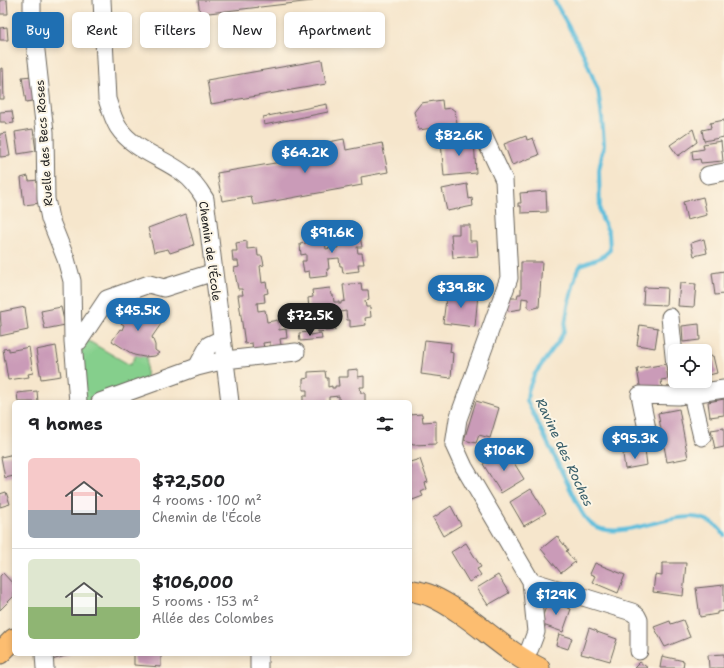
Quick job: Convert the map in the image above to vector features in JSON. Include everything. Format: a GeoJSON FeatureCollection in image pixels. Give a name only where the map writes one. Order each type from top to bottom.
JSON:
{"type":"FeatureCollection","features":[{"type":"Feature","properties":{"kind":"main road"},"geometry":{"type":"LineString","coordinates":[[412,590],[430,595],[459,612],[531,664]]}},
{"type":"Feature","properties":{"kind":"main road"},"geometry":{"type":"LineString","coordinates":[[0,653],[12,642]]}},
{"type":"Feature","properties":{"kind":"street","name":"Ruelle des Becs Roses"},"geometry":{"type":"LineString","coordinates":[[32,0],[32,15],[45,132],[46,199],[50,220],[72,280],[73,341],[78,400]]}},
{"type":"Feature","properties":{"kind":"street","name":"Chemin de l'École"},"geometry":{"type":"LineString","coordinates":[[102,0],[107,99],[118,128],[131,142],[183,173],[196,185],[204,199],[230,400]]}},
{"type":"Feature","properties":{"kind":"street"},"geometry":{"type":"LineString","coordinates":[[483,135],[504,180],[509,278],[458,419],[454,445],[464,467],[531,581],[536,632],[530,648],[531,664]]}},
{"type":"Feature","properties":{"kind":"street"},"geometry":{"type":"LineString","coordinates":[[73,341],[79,341],[107,299],[150,284],[164,288],[214,272]]}},
{"type":"Feature","properties":{"kind":"street"},"geometry":{"type":"LineString","coordinates":[[670,317],[673,344]]}},
{"type":"Feature","properties":{"kind":"street"},"geometry":{"type":"LineString","coordinates":[[197,367],[209,345],[222,339]]}},
{"type":"Feature","properties":{"kind":"street"},"geometry":{"type":"LineString","coordinates":[[106,400],[197,367],[225,360],[296,352]]}},
{"type":"Feature","properties":{"kind":"street"},"geometry":{"type":"LineString","coordinates":[[648,434],[640,395],[724,389]]}},
{"type":"Feature","properties":{"kind":"street"},"geometry":{"type":"LineString","coordinates":[[682,391],[702,437]]}},
{"type":"Feature","properties":{"kind":"street"},"geometry":{"type":"LineString","coordinates":[[531,581],[632,612],[640,620],[640,652]]}},
{"type":"Feature","properties":{"kind":"street"},"geometry":{"type":"LineString","coordinates":[[44,656],[45,668]]}},
{"type":"Feature","properties":{"kind":"street"},"geometry":{"type":"LineString","coordinates":[[259,656],[259,668]]}},
{"type":"Feature","properties":{"kind":"green space"},"geometry":{"type":"Polygon","coordinates":[[[87,340],[130,365],[136,355],[147,357],[146,379],[90,400],[85,400],[83,399],[81,351],[87,340]]]}},
{"type":"Feature","properties":{"kind":"building"},"geometry":{"type":"Polygon","coordinates":[[[0,0],[7,0],[8,14],[0,14],[0,0]]]}},
{"type":"Feature","properties":{"kind":"building"},"geometry":{"type":"Polygon","coordinates":[[[198,0],[312,0],[210,13],[200,12],[198,0]]]}},
{"type":"Feature","properties":{"kind":"building"},"geometry":{"type":"Polygon","coordinates":[[[7,27],[8,40],[0,40],[0,28],[7,27]]]}},
{"type":"Feature","properties":{"kind":"building"},"geometry":{"type":"Polygon","coordinates":[[[322,60],[326,84],[211,104],[207,80],[322,60]]]}},
{"type":"Feature","properties":{"kind":"building"},"geometry":{"type":"Polygon","coordinates":[[[3,68],[4,99],[0,99],[0,69],[3,68]]]}},
{"type":"Feature","properties":{"kind":"building"},"geometry":{"type":"Polygon","coordinates":[[[32,76],[38,100],[26,102],[22,77],[32,76]]]}},
{"type":"Feature","properties":{"kind":"building"},"geometry":{"type":"Polygon","coordinates":[[[442,100],[443,109],[451,108],[455,111],[457,123],[419,130],[414,112],[421,103],[442,100]]]}},
{"type":"Feature","properties":{"kind":"building"},"geometry":{"type":"Polygon","coordinates":[[[327,104],[328,112],[264,125],[263,117],[327,104]]]}},
{"type":"Feature","properties":{"kind":"building"},"geometry":{"type":"Polygon","coordinates":[[[12,111],[14,123],[7,124],[6,122],[0,122],[0,112],[12,111]]]}},
{"type":"Feature","properties":{"kind":"building"},"geometry":{"type":"Polygon","coordinates":[[[724,120],[724,137],[704,141],[702,130],[711,128],[710,123],[724,120]]]}},
{"type":"Feature","properties":{"kind":"building"},"geometry":{"type":"Polygon","coordinates":[[[33,129],[36,151],[18,154],[15,132],[33,129]]]}},
{"type":"Feature","properties":{"kind":"building"},"geometry":{"type":"Polygon","coordinates":[[[693,129],[697,142],[678,156],[670,145],[693,129]]]}},
{"type":"Feature","properties":{"kind":"building"},"geometry":{"type":"Polygon","coordinates":[[[6,133],[10,156],[0,157],[0,134],[6,133]]]}},
{"type":"Feature","properties":{"kind":"building"},"geometry":{"type":"Polygon","coordinates":[[[526,136],[527,140],[533,138],[539,155],[512,165],[504,144],[526,136]]]}},
{"type":"Feature","properties":{"kind":"building"},"geometry":{"type":"Polygon","coordinates":[[[344,139],[346,150],[382,143],[388,172],[361,177],[362,185],[253,205],[251,196],[222,201],[217,173],[310,157],[308,146],[344,139]]]}},
{"type":"Feature","properties":{"kind":"building"},"geometry":{"type":"Polygon","coordinates":[[[474,139],[476,173],[444,176],[441,142],[474,139]]]}},
{"type":"Feature","properties":{"kind":"building"},"geometry":{"type":"Polygon","coordinates":[[[721,141],[723,161],[701,163],[700,159],[693,160],[692,151],[704,149],[703,144],[721,141]]]}},
{"type":"Feature","properties":{"kind":"building"},"geometry":{"type":"Polygon","coordinates":[[[28,176],[29,181],[38,180],[41,203],[24,205],[21,178],[28,176]]]}},
{"type":"Feature","properties":{"kind":"building"},"geometry":{"type":"Polygon","coordinates":[[[467,184],[469,199],[472,198],[473,206],[447,211],[442,189],[467,184]]]}},
{"type":"Feature","properties":{"kind":"building"},"geometry":{"type":"Polygon","coordinates":[[[546,191],[547,212],[521,213],[521,206],[518,206],[518,203],[521,203],[520,193],[546,191]]]}},
{"type":"Feature","properties":{"kind":"building"},"geometry":{"type":"Polygon","coordinates":[[[703,197],[707,215],[687,220],[683,202],[703,197]]]}},
{"type":"Feature","properties":{"kind":"building"},"geometry":{"type":"Polygon","coordinates":[[[186,214],[194,245],[170,253],[168,249],[154,252],[148,228],[186,214]]]}},
{"type":"Feature","properties":{"kind":"building"},"geometry":{"type":"Polygon","coordinates":[[[459,225],[470,225],[470,241],[477,241],[478,256],[453,258],[451,234],[459,234],[459,225]]]}},
{"type":"Feature","properties":{"kind":"building"},"geometry":{"type":"Polygon","coordinates":[[[354,230],[355,237],[360,236],[362,247],[357,247],[358,253],[362,253],[364,264],[358,264],[359,271],[343,273],[339,258],[328,259],[328,276],[310,278],[309,271],[304,272],[302,261],[306,261],[306,254],[301,255],[300,244],[306,243],[305,237],[322,234],[326,249],[331,248],[331,250],[334,250],[334,248],[338,248],[336,232],[354,230]]]}},
{"type":"Feature","properties":{"kind":"building"},"geometry":{"type":"Polygon","coordinates":[[[704,239],[707,253],[694,256],[691,243],[704,239]]]}},
{"type":"Feature","properties":{"kind":"building"},"geometry":{"type":"Polygon","coordinates":[[[247,241],[247,249],[257,248],[258,256],[262,256],[264,265],[260,266],[262,283],[266,282],[268,293],[264,294],[265,302],[257,303],[258,311],[265,310],[267,322],[278,320],[279,330],[286,329],[287,338],[280,339],[281,345],[270,346],[270,342],[263,343],[264,348],[253,350],[252,343],[245,344],[238,295],[243,295],[242,289],[238,289],[234,268],[239,267],[238,261],[233,261],[232,251],[237,251],[236,243],[247,241]]]}},
{"type":"Feature","properties":{"kind":"building"},"geometry":{"type":"Polygon","coordinates":[[[521,262],[542,262],[539,307],[531,309],[528,307],[528,299],[522,298],[521,309],[508,311],[505,298],[517,298],[518,294],[521,294],[521,262]]]}},
{"type":"Feature","properties":{"kind":"building"},"geometry":{"type":"Polygon","coordinates":[[[724,271],[724,294],[715,295],[712,273],[724,271]]]}},
{"type":"Feature","properties":{"kind":"building"},"geometry":{"type":"Polygon","coordinates":[[[361,283],[362,290],[368,290],[369,300],[365,301],[366,307],[370,307],[371,317],[365,318],[366,325],[350,327],[350,320],[347,320],[346,311],[335,313],[335,330],[318,332],[317,325],[311,326],[310,315],[314,314],[313,308],[309,309],[308,298],[313,297],[312,290],[330,288],[334,302],[339,302],[339,304],[341,304],[341,302],[345,301],[343,285],[361,283]]]}},
{"type":"Feature","properties":{"kind":"building"},"geometry":{"type":"Polygon","coordinates":[[[680,283],[696,284],[694,307],[678,306],[680,283]]]}},
{"type":"Feature","properties":{"kind":"building"},"geometry":{"type":"Polygon","coordinates":[[[644,287],[667,288],[666,305],[643,304],[644,287]]]}},
{"type":"Feature","properties":{"kind":"building"},"geometry":{"type":"Polygon","coordinates":[[[447,291],[478,294],[475,327],[443,323],[447,291]]]}},
{"type":"Feature","properties":{"kind":"building"},"geometry":{"type":"Polygon","coordinates":[[[25,307],[28,330],[0,336],[0,312],[25,307]]]}},
{"type":"Feature","properties":{"kind":"building"},"geometry":{"type":"Polygon","coordinates":[[[61,307],[65,325],[45,329],[41,311],[61,307]]]}},
{"type":"Feature","properties":{"kind":"building"},"geometry":{"type":"Polygon","coordinates":[[[142,307],[163,321],[152,337],[155,350],[159,353],[155,356],[144,357],[134,355],[112,341],[120,329],[122,330],[124,325],[114,319],[118,312],[142,307]]]}},
{"type":"Feature","properties":{"kind":"building"},"geometry":{"type":"Polygon","coordinates":[[[699,324],[700,340],[683,342],[682,326],[699,324]]]}},
{"type":"Feature","properties":{"kind":"building"},"geometry":{"type":"Polygon","coordinates":[[[640,325],[658,328],[655,348],[637,345],[640,325]]]}},
{"type":"Feature","properties":{"kind":"building"},"geometry":{"type":"Polygon","coordinates":[[[310,332],[310,335],[321,333],[322,339],[300,341],[299,333],[310,332]]]}},
{"type":"Feature","properties":{"kind":"building"},"geometry":{"type":"Polygon","coordinates":[[[425,340],[451,343],[450,352],[453,353],[451,378],[421,374],[425,340]]]}},
{"type":"Feature","properties":{"kind":"building"},"geometry":{"type":"Polygon","coordinates":[[[56,346],[61,376],[41,379],[36,350],[56,346]]]}},
{"type":"Feature","properties":{"kind":"building"},"geometry":{"type":"Polygon","coordinates":[[[29,347],[33,373],[28,374],[29,377],[8,380],[3,349],[9,348],[9,351],[29,347]]]}},
{"type":"Feature","properties":{"kind":"building"},"geometry":{"type":"Polygon","coordinates":[[[712,356],[717,373],[712,374],[712,356]]]}},
{"type":"Feature","properties":{"kind":"building"},"geometry":{"type":"Polygon","coordinates":[[[666,364],[668,379],[661,380],[662,387],[641,391],[637,369],[666,364]]]}},
{"type":"Feature","properties":{"kind":"building"},"geometry":{"type":"Polygon","coordinates":[[[358,369],[358,377],[364,376],[364,387],[360,387],[361,393],[365,393],[365,400],[339,400],[339,396],[329,397],[329,400],[303,400],[303,396],[307,396],[307,390],[303,390],[303,379],[308,378],[308,372],[325,371],[326,378],[328,378],[328,387],[332,386],[332,388],[335,388],[335,386],[339,386],[338,377],[348,377],[348,370],[358,369]]]}},
{"type":"Feature","properties":{"kind":"building"},"geometry":{"type":"Polygon","coordinates":[[[37,391],[38,400],[18,400],[17,393],[37,391]]]}},
{"type":"Feature","properties":{"kind":"building"},"geometry":{"type":"Polygon","coordinates":[[[724,399],[724,415],[710,417],[708,402],[724,399]]]}},
{"type":"Feature","properties":{"kind":"building"},"geometry":{"type":"Polygon","coordinates":[[[476,401],[499,408],[490,438],[479,435],[476,443],[464,440],[476,401]]]}},
{"type":"Feature","properties":{"kind":"building"},"geometry":{"type":"Polygon","coordinates":[[[679,409],[688,458],[667,462],[658,413],[679,409]]]}},
{"type":"Feature","properties":{"kind":"building"},"geometry":{"type":"Polygon","coordinates":[[[422,414],[423,422],[436,421],[436,444],[412,444],[412,415],[422,414]]]}},
{"type":"Feature","properties":{"kind":"building"},"geometry":{"type":"Polygon","coordinates":[[[724,428],[724,447],[715,449],[711,430],[724,428]]]}},
{"type":"Feature","properties":{"kind":"building"},"geometry":{"type":"Polygon","coordinates":[[[506,450],[524,479],[501,493],[483,464],[506,450]]]}},
{"type":"Feature","properties":{"kind":"building"},"geometry":{"type":"Polygon","coordinates":[[[645,450],[647,465],[625,469],[623,454],[645,450]]]}},
{"type":"Feature","properties":{"kind":"building"},"geometry":{"type":"Polygon","coordinates":[[[12,454],[12,476],[5,478],[1,457],[12,454]]]}},
{"type":"Feature","properties":{"kind":"building"},"geometry":{"type":"Polygon","coordinates":[[[420,459],[428,482],[425,483],[427,489],[421,492],[423,496],[412,500],[412,461],[420,459]]]}},
{"type":"Feature","properties":{"kind":"building"},"geometry":{"type":"Polygon","coordinates":[[[531,489],[546,513],[524,526],[510,502],[531,489]]]}},
{"type":"Feature","properties":{"kind":"building"},"geometry":{"type":"Polygon","coordinates":[[[6,492],[10,504],[0,507],[0,494],[6,492]]]}},
{"type":"Feature","properties":{"kind":"building"},"geometry":{"type":"Polygon","coordinates":[[[451,506],[461,525],[443,536],[433,518],[451,506]]]}},
{"type":"Feature","properties":{"kind":"building"},"geometry":{"type":"Polygon","coordinates":[[[557,536],[575,562],[561,573],[541,549],[557,536]]]}},
{"type":"Feature","properties":{"kind":"building"},"geometry":{"type":"Polygon","coordinates":[[[466,543],[481,567],[477,569],[481,575],[469,582],[451,552],[466,543]]]}},
{"type":"Feature","properties":{"kind":"building"},"geometry":{"type":"Polygon","coordinates":[[[595,563],[625,575],[618,593],[592,582],[595,576],[590,574],[595,563]]]}},
{"type":"Feature","properties":{"kind":"building"},"geometry":{"type":"Polygon","coordinates":[[[662,563],[686,563],[683,596],[653,592],[655,575],[662,576],[662,563]]]}},
{"type":"Feature","properties":{"kind":"building"},"geometry":{"type":"Polygon","coordinates":[[[3,573],[12,583],[12,598],[0,610],[0,576],[3,573]]]}},
{"type":"Feature","properties":{"kind":"building"},"geometry":{"type":"Polygon","coordinates":[[[498,575],[509,593],[488,605],[477,588],[498,575]]]}},
{"type":"Feature","properties":{"kind":"building"},"geometry":{"type":"Polygon","coordinates":[[[724,585],[724,611],[717,612],[717,614],[700,617],[696,588],[724,585]]]}},
{"type":"Feature","properties":{"kind":"building"},"geometry":{"type":"Polygon","coordinates":[[[548,601],[571,609],[563,632],[540,624],[548,601]]]}},
{"type":"Feature","properties":{"kind":"building"},"geometry":{"type":"Polygon","coordinates":[[[683,620],[690,637],[665,647],[654,627],[670,621],[671,624],[683,620]]]}},
{"type":"Feature","properties":{"kind":"building"},"geometry":{"type":"Polygon","coordinates":[[[589,628],[617,639],[610,661],[581,654],[589,628]]]}},
{"type":"Feature","properties":{"kind":"building"},"geometry":{"type":"Polygon","coordinates":[[[559,634],[572,638],[568,649],[556,645],[559,634]]]}},
{"type":"Feature","properties":{"kind":"building"},"geometry":{"type":"Polygon","coordinates":[[[724,654],[724,668],[709,668],[708,655],[724,654]]]}},
{"type":"Feature","properties":{"kind":"building"},"geometry":{"type":"Polygon","coordinates":[[[51,656],[65,656],[52,660],[51,656]]]}},
{"type":"Feature","properties":{"kind":"building"},"geometry":{"type":"Polygon","coordinates":[[[134,656],[161,656],[161,667],[134,665],[134,656]]]}},
{"type":"Feature","properties":{"kind":"building"},"geometry":{"type":"Polygon","coordinates":[[[662,656],[684,661],[683,668],[660,668],[662,656]]]}},
{"type":"Feature","properties":{"kind":"building"},"geometry":{"type":"Polygon","coordinates":[[[640,662],[648,668],[634,668],[640,662]]]}},
{"type":"Feature","properties":{"kind":"waterway","name":"Ravine des Roches"},"geometry":{"type":"LineString","coordinates":[[554,0],[583,53],[598,90],[604,145],[599,170],[600,211],[609,233],[610,250],[602,257],[581,265],[577,271],[568,306],[564,331],[558,342],[534,375],[528,391],[527,401],[581,511],[591,524],[607,530],[624,530],[660,521],[696,517],[711,522],[724,535]]}}]}
